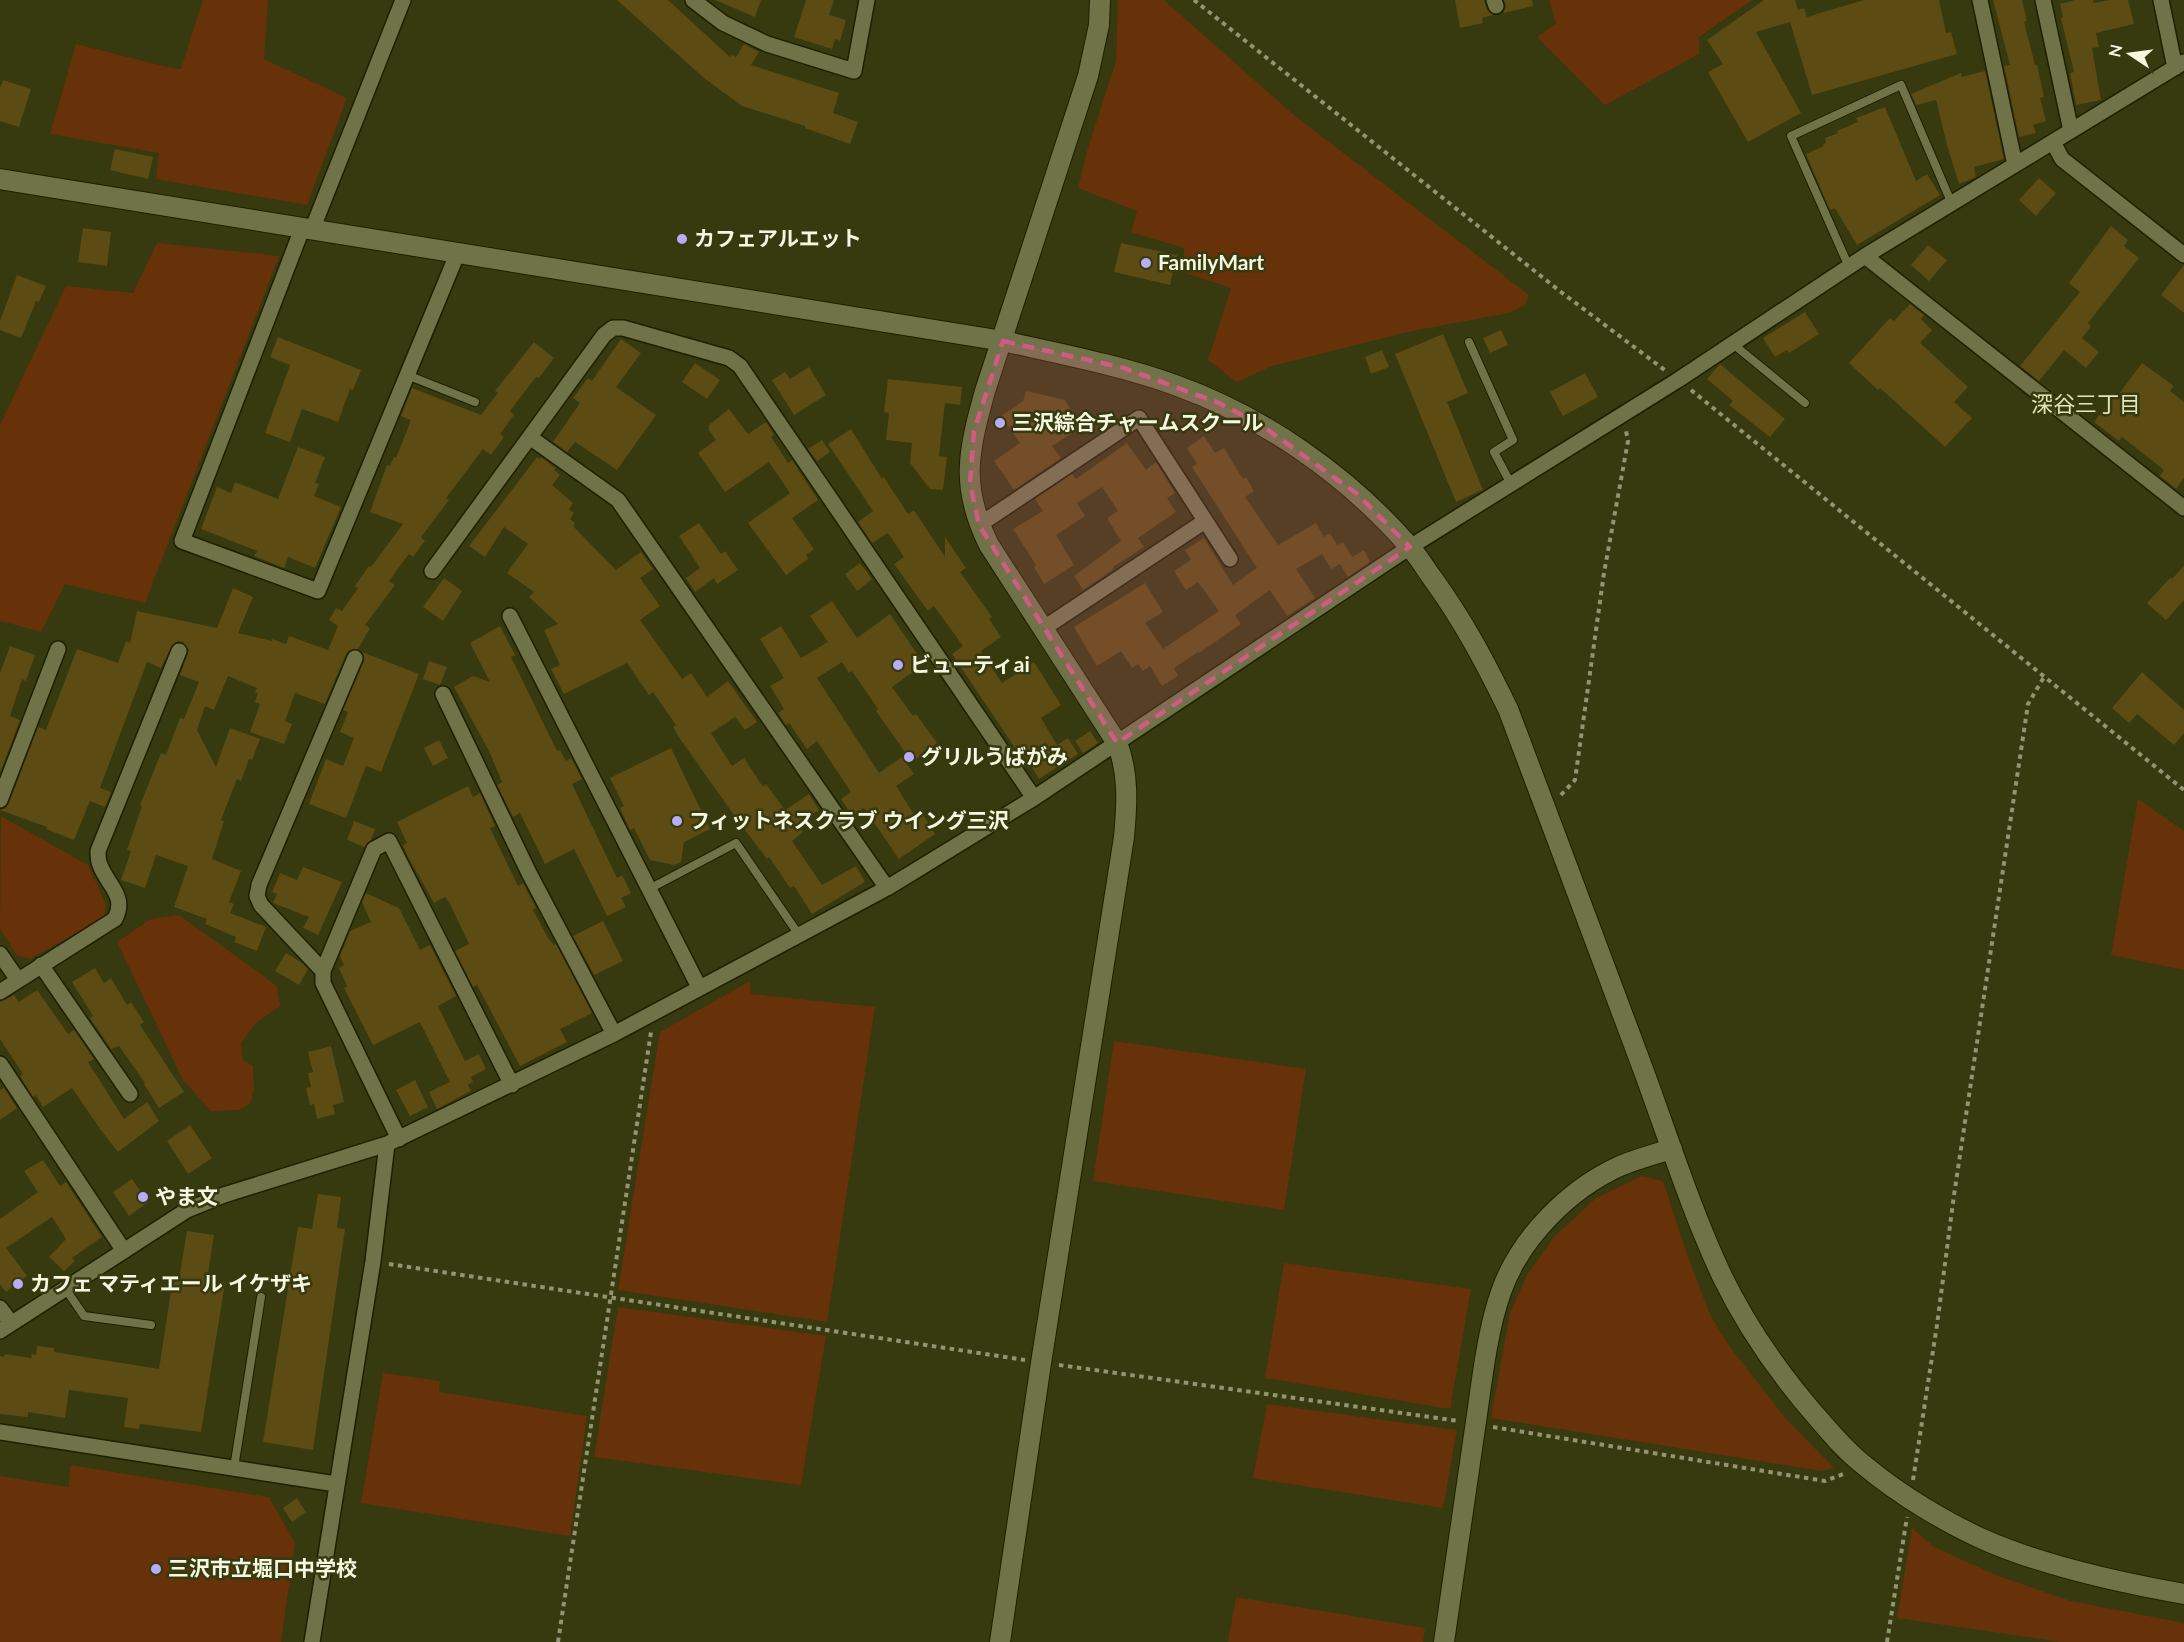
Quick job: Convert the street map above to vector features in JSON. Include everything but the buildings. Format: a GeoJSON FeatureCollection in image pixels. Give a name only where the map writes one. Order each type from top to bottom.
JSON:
{"type":"FeatureCollection","features":[{"type":"Feature","properties":{"kind":"street"},"geometry":{"type":"LineString","coordinates":[[403,0],[307,229],[182,541],[318,591],[458,252]]}},
{"type":"Feature","properties":{"kind":"street"},"geometry":{"type":"LineString","coordinates":[[693,0],[723,23],[767,44],[854,71],[867,0]]}},
{"type":"Feature","properties":{"kind":"street"},"geometry":{"type":"LineString","coordinates":[[1000,1642],[1127,808],[1123,759],[1117,743],[989,545],[979,525],[972,504],[970,458],[974,431],[1088,76],[1099,25],[1100,0]]}},
{"type":"Feature","properties":{"kind":"street"},"geometry":{"type":"LineString","coordinates":[[1980,0],[2015,165]]}},
{"type":"Feature","properties":{"kind":"street"},"geometry":{"type":"LineString","coordinates":[[2043,0],[2071,131]]}},
{"type":"Feature","properties":{"kind":"street"},"geometry":{"type":"LineString","coordinates":[[0,1308],[5,1327],[187,1210],[393,1142],[614,1034],[887,888],[1034,798],[1410,547],[1678,380],[1865,256],[2180,65],[2161,0]]}},
{"type":"Feature","properties":{"kind":"street"},"geometry":{"type":"LineString","coordinates":[[2053,142],[2062,159],[2184,255]]}},
{"type":"Feature","properties":{"kind":"street"},"geometry":{"type":"LineString","coordinates":[[0,179],[1003,341],[1124,368],[1176,385],[1219,403],[1261,425],[1304,453],[1356,493],[1410,547],[1480,650],[1508,709],[1672,1149],[1722,1276],[1751,1330],[1804,1403],[1840,1443],[1865,1466],[1910,1498],[1987,1541],[2036,1559],[2184,1594]]}},
{"type":"Feature","properties":{"kind":"street"},"geometry":{"type":"LineString","coordinates":[[1865,256],[2184,508]]}},
{"type":"Feature","properties":{"kind":"street"},"geometry":{"type":"LineString","coordinates":[[432,571],[604,335],[613,328],[622,328],[729,358],[740,366],[747,376],[1034,798]]}},
{"type":"Feature","properties":{"kind":"street"},"geometry":{"type":"LineString","coordinates":[[979,525],[1139,418],[1230,559]]}},
{"type":"Feature","properties":{"kind":"street"},"geometry":{"type":"LineString","coordinates":[[531,438],[618,501],[887,888]]}},
{"type":"Feature","properties":{"kind":"street"},"geometry":{"type":"LineString","coordinates":[[1044,628],[1205,521]]}},
{"type":"Feature","properties":{"kind":"street"},"geometry":{"type":"LineString","coordinates":[[510,616],[699,987]]}},
{"type":"Feature","properties":{"kind":"street"},"geometry":{"type":"LineString","coordinates":[[0,800],[58,649]]}},
{"type":"Feature","properties":{"kind":"street"},"geometry":{"type":"LineString","coordinates":[[0,992],[116,919],[120,901],[100,864],[98,851],[179,651]]}},
{"type":"Feature","properties":{"kind":"street"},"geometry":{"type":"LineString","coordinates":[[323,971],[261,905],[257,896],[258,885],[355,658]]}},
{"type":"Feature","properties":{"kind":"street"},"geometry":{"type":"LineString","coordinates":[[443,694],[529,873],[614,1034]]}},
{"type":"Feature","properties":{"kind":"street"},"geometry":{"type":"LineString","coordinates":[[312,1642],[393,1142],[323,983],[323,971],[374,849],[389,842],[512,1085]]}},
{"type":"Feature","properties":{"kind":"street"},"geometry":{"type":"LineString","coordinates":[[0,954],[18,980]]}},
{"type":"Feature","properties":{"kind":"street"},"geometry":{"type":"LineString","coordinates":[[41,965],[130,1094]]}},
{"type":"Feature","properties":{"kind":"street"},"geometry":{"type":"LineString","coordinates":[[0,1064],[123,1251]]}},
{"type":"Feature","properties":{"kind":"street"},"geometry":{"type":"LineString","coordinates":[[1444,1642],[1476,1424],[1492,1327],[1501,1291],[1517,1258],[1560,1206],[1591,1182],[1621,1166],[1672,1149]]}},
{"type":"Feature","properties":{"kind":"street"},"geometry":{"type":"LineString","coordinates":[[0,1432],[336,1484]]}},
{"type":"Feature","properties":{"kind":"lane"},"geometry":{"type":"LineString","coordinates":[[1849,267],[1791,136],[1901,85],[1952,204]]}},
{"type":"Feature","properties":{"kind":"lane"},"geometry":{"type":"LineString","coordinates":[[1469,342],[1514,440],[1494,452],[1511,484]]}},
{"type":"Feature","properties":{"kind":"lane"},"geometry":{"type":"LineString","coordinates":[[1733,344],[1805,403]]}},
{"type":"Feature","properties":{"kind":"lane"},"geometry":{"type":"LineString","coordinates":[[407,375],[475,402]]}},
{"type":"Feature","properties":{"kind":"lane"},"geometry":{"type":"LineString","coordinates":[[649,889],[736,843],[799,935]]}},
{"type":"Feature","properties":{"kind":"lane"},"geometry":{"type":"LineString","coordinates":[[65,1288],[84,1316],[151,1325]]}},
{"type":"Feature","properties":{"kind":"lane"},"geometry":{"type":"LineString","coordinates":[[234,1468],[261,1297]]}},
{"type":"Feature","properties":{"kind":"path"},"geometry":{"type":"LineString","coordinates":[[1194,0],[1561,292],[1678,380],[2184,790]]}},
{"type":"Feature","properties":{"kind":"path"},"geometry":{"type":"LineString","coordinates":[[1546,811],[1575,780],[1604,573],[1628,441],[1624,414]]}},
{"type":"Feature","properties":{"kind":"path"},"geometry":{"type":"LineString","coordinates":[[1887,1642],[1935,1336],[2028,704],[2043,677]]}},
{"type":"Feature","properties":{"kind":"path"},"geometry":{"type":"LineString","coordinates":[[558,1642],[654,1012]]}},
{"type":"Feature","properties":{"kind":"path"},"geometry":{"type":"LineString","coordinates":[[374,1261],[1041,1363],[1476,1424],[1825,1481],[1865,1466]]}},
{"type":"Feature","properties":{"kind":"highlighted area"},"geometry":{"type":"Polygon","coordinates":[[[1003,341],[1124,368],[1219,403],[1261,425],[1356,493],[1410,547],[1117,743],[979,525],[970,483],[974,431],[1003,341]]]}},
{"type":"Feature","properties":{"kind":"shaded area"},"geometry":{"type":"Polygon","coordinates":[[[203,0],[268,0],[264,59],[347,98],[307,205],[156,179],[159,153],[50,134],[76,44],[181,69],[203,0]]]}},
{"type":"Feature","properties":{"kind":"shaded area"},"geometry":{"type":"Polygon","coordinates":[[[1118,0],[1164,0],[1295,116],[1529,295],[1524,306],[1509,313],[1407,332],[1272,366],[1237,382],[1208,360],[1231,288],[1185,273],[1184,248],[1131,232],[1137,211],[1078,188],[1087,151],[1116,61],[1118,0]]]}},
{"type":"Feature","properties":{"kind":"shaded area"},"geometry":{"type":"Polygon","coordinates":[[[1549,0],[1752,0],[1699,37],[1699,54],[1605,105],[1537,37],[1556,24],[1549,0]]]}},
{"type":"Feature","properties":{"kind":"shaded area"},"geometry":{"type":"Polygon","coordinates":[[[157,243],[279,256],[145,603],[65,584],[41,632],[1,621],[0,623],[0,425],[66,286],[133,293],[157,243]]]}},
{"type":"Feature","properties":{"kind":"shaded area"},"geometry":{"type":"Polygon","coordinates":[[[2138,799],[2184,831],[2184,970],[2111,955],[2138,799]]]}},
{"type":"Feature","properties":{"kind":"shaded area"},"geometry":{"type":"Polygon","coordinates":[[[1,816],[88,865],[106,904],[104,917],[30,959],[17,955],[0,929],[1,816]]]}},
{"type":"Feature","properties":{"kind":"shaded area"},"geometry":{"type":"Polygon","coordinates":[[[179,915],[277,986],[280,1006],[256,1023],[241,1043],[243,1060],[253,1066],[254,1090],[250,1104],[239,1110],[211,1111],[183,1080],[117,942],[151,919],[179,915]]]}},
{"type":"Feature","properties":{"kind":"shaded area"},"geometry":{"type":"Polygon","coordinates":[[[750,981],[751,994],[875,1007],[827,1322],[618,1290],[660,1032],[750,981]]]}},
{"type":"Feature","properties":{"kind":"shaded area"},"geometry":{"type":"Polygon","coordinates":[[[1114,1041],[1306,1069],[1284,1210],[1093,1181],[1114,1041]]]}},
{"type":"Feature","properties":{"kind":"shaded area"},"geometry":{"type":"Polygon","coordinates":[[[1642,1176],[1663,1181],[1710,1315],[1730,1347],[1786,1419],[1834,1468],[1822,1471],[1491,1418],[1510,1313],[1527,1275],[1555,1236],[1596,1198],[1642,1176]]]}},
{"type":"Feature","properties":{"kind":"shaded area"},"geometry":{"type":"Polygon","coordinates":[[[1284,1263],[1471,1289],[1450,1409],[1265,1378],[1284,1263]]]}},
{"type":"Feature","properties":{"kind":"shaded area"},"geometry":{"type":"Polygon","coordinates":[[[618,1307],[826,1336],[801,1485],[594,1457],[618,1307]]]}},
{"type":"Feature","properties":{"kind":"shaded area"},"geometry":{"type":"Polygon","coordinates":[[[383,1373],[440,1381],[439,1392],[587,1416],[570,1536],[361,1503],[383,1373]]]}},
{"type":"Feature","properties":{"kind":"shaded area"},"geometry":{"type":"Polygon","coordinates":[[[1267,1404],[1457,1430],[1443,1508],[1253,1478],[1267,1404]]]}},
{"type":"Feature","properties":{"kind":"shaded area","name":"三沢市立堀口中学校"},"geometry":{"type":"Polygon","coordinates":[[[70,1465],[269,1497],[295,1543],[281,1642],[0,1642],[0,1476],[69,1487],[70,1465]]]}},
{"type":"Feature","properties":{"kind":"shaded area"},"geometry":{"type":"Polygon","coordinates":[[[1912,1528],[1934,1547],[1998,1576],[2071,1601],[2184,1623],[2184,1642],[2062,1642],[1897,1618],[1912,1528]]]}},
{"type":"Feature","properties":{"kind":"shaded area"},"geometry":{"type":"Polygon","coordinates":[[[1236,1597],[1425,1628],[1423,1642],[1228,1642],[1236,1597]]]}},
{"type":"Feature","properties":{"kind":"place","name":"カフェアルエット"},"geometry":{"type":"Point","coordinates":[682,239]}},
{"type":"Feature","properties":{"kind":"place","name":"FamilyMart"},"geometry":{"type":"Point","coordinates":[1146,263]}},
{"type":"Feature","properties":{"kind":"place","name":"三沢綜合チャームスクール"},"geometry":{"type":"Point","coordinates":[1000,423]}},
{"type":"Feature","properties":{"kind":"place","name":"ビューティai"},"geometry":{"type":"Point","coordinates":[898,665]}},
{"type":"Feature","properties":{"kind":"place","name":"グリルうばがみ"},"geometry":{"type":"Point","coordinates":[909,757]}},
{"type":"Feature","properties":{"kind":"place","name":"フィットネスクラブ ウイング三沢"},"geometry":{"type":"Point","coordinates":[677,821]}},
{"type":"Feature","properties":{"kind":"place","name":"やま文"},"geometry":{"type":"Point","coordinates":[143,1197]}},
{"type":"Feature","properties":{"kind":"place","name":"カフェ マティエール イケザキ"},"geometry":{"type":"Point","coordinates":[18,1284]}},
{"type":"Feature","properties":{"kind":"place","name":"三沢市立堀口中学校"},"geometry":{"type":"Point","coordinates":[156,1569]}},
{"type":"Feature","properties":{"kind":"district","name":"深谷三丁目"},"geometry":{"type":"Point","coordinates":[2086,404]}}]}
